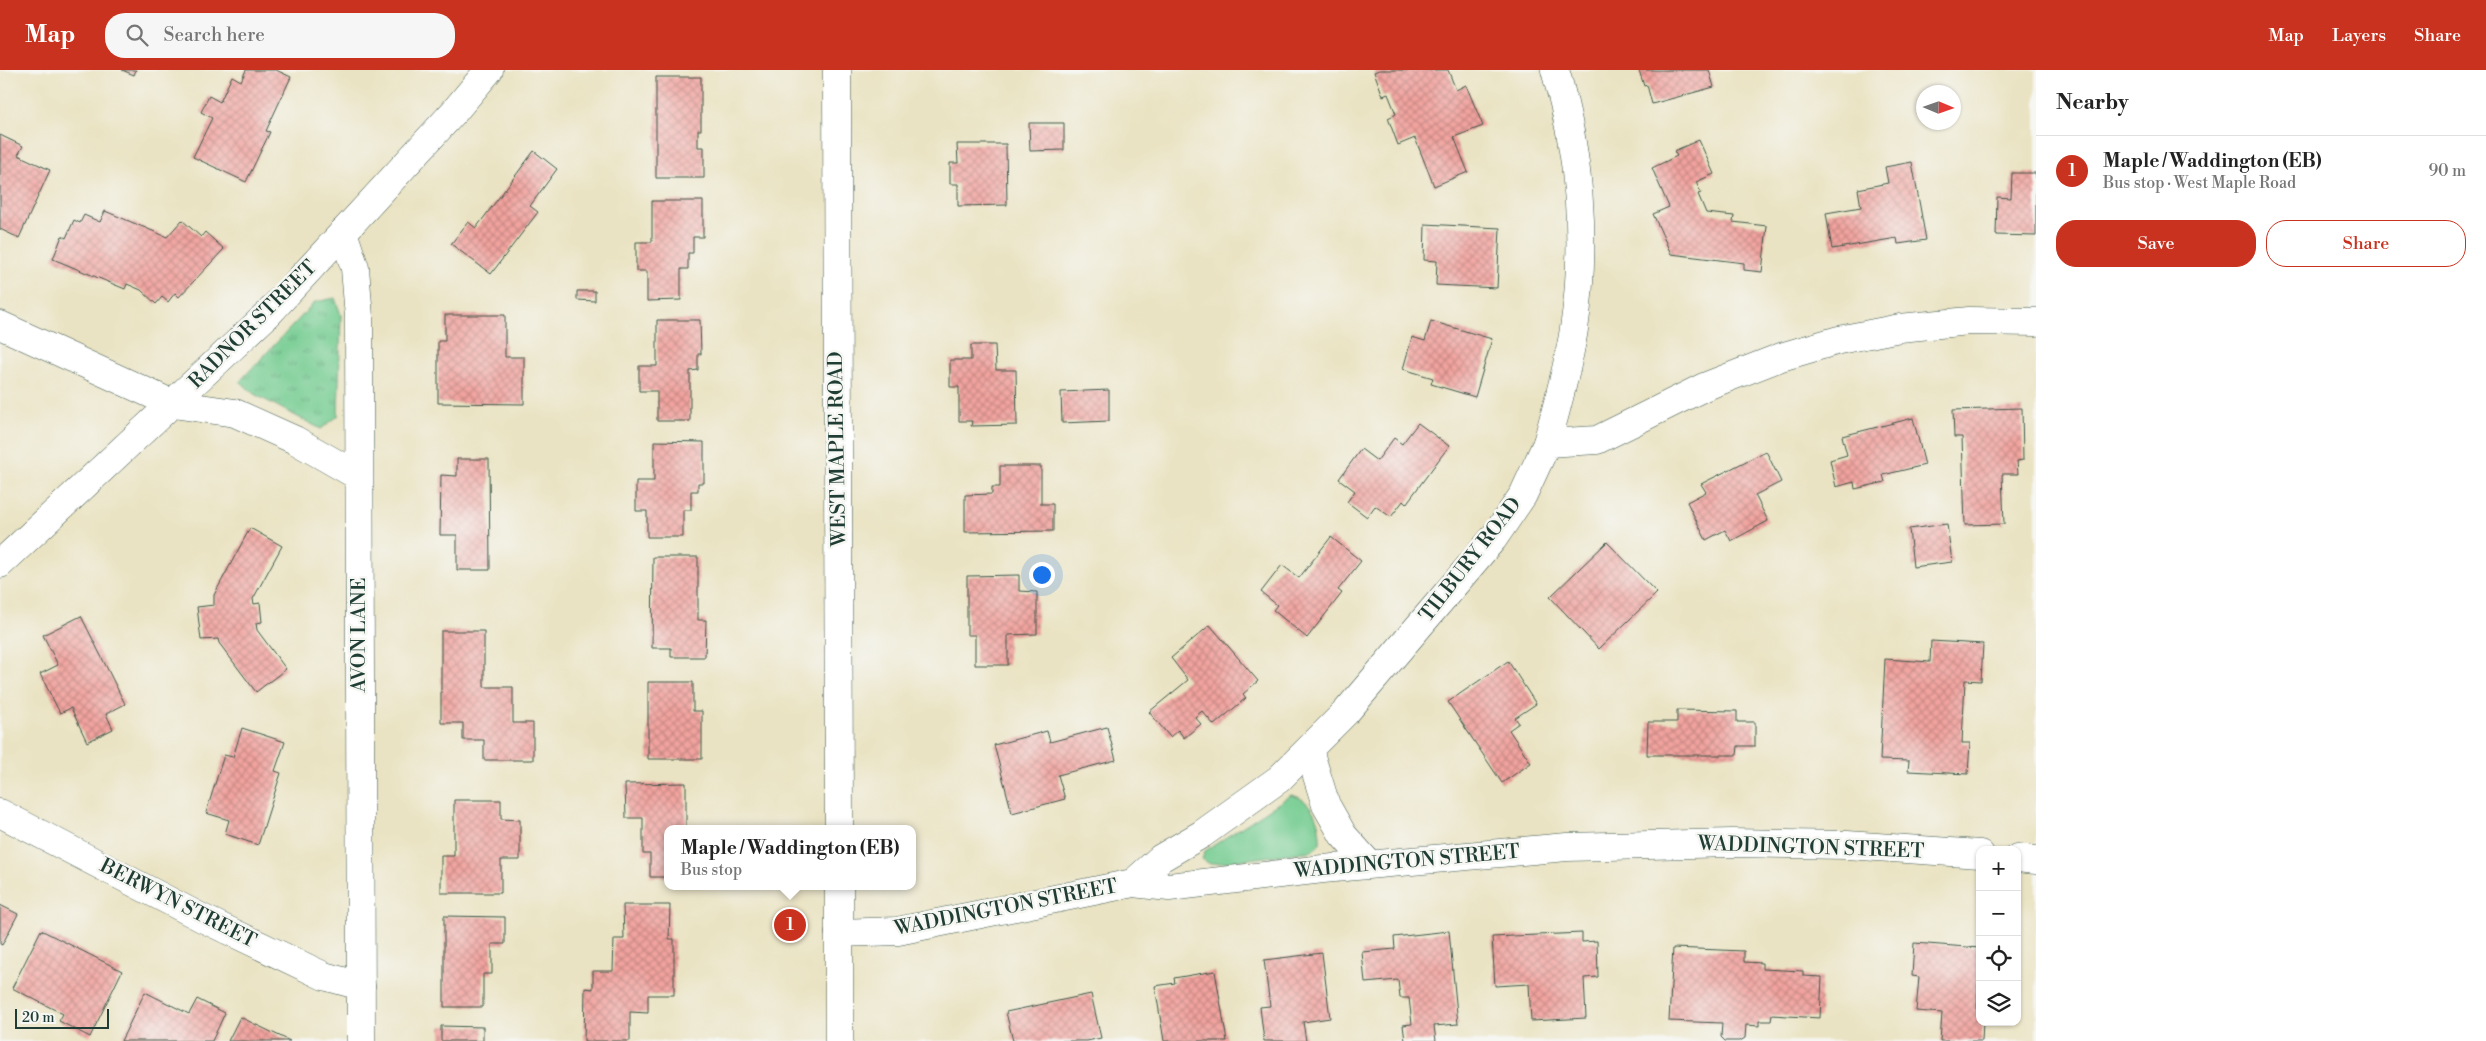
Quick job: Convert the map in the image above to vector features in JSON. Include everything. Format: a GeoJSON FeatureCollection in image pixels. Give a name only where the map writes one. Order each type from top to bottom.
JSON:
{"type":"FeatureCollection","features":[{"type":"Feature","properties":{"kind":"street","name":"WEST MAPLE ROAD"},"geometry":{"type":"LineString","coordinates":[[837,70],[839,825]]}},
{"type":"Feature","properties":{"kind":"street","name":"TILBURY ROAD"},"geometry":{"type":"LineString","coordinates":[[1133,883],[1162,858],[1202,834],[1278,779],[1309,750],[1370,686],[1493,539],[1523,495],[1547,443],[1563,385],[1574,328],[1580,257],[1578,187],[1555,70]]}},
{"type":"Feature","properties":{"kind":"street","name":"RADNOR STREET"},"geometry":{"type":"LineString","coordinates":[[0,564],[270,313],[453,113],[476,74]]}},
{"type":"Feature","properties":{"kind":"street","name":"AVON LANE"},"geometry":{"type":"LineString","coordinates":[[343,232],[355,268],[359,317],[361,1041]]}},
{"type":"Feature","properties":{"kind":"street"},"geometry":{"type":"LineString","coordinates":[[1547,443],[1597,440],[1704,387],[1781,356],[1840,340],[1900,328],[1969,321],[2036,322]]}},
{"type":"Feature","properties":{"kind":"street"},"geometry":{"type":"LineString","coordinates":[[0,325],[173,404],[235,413],[295,440],[358,476]]}},
{"type":"Feature","properties":{"kind":"street"},"geometry":{"type":"LineString","coordinates":[[1309,750],[1326,805],[1343,835],[1369,864]]}},
{"type":"Feature","properties":{"kind":"street","name":"BERWYN STREET"},"geometry":{"type":"LineString","coordinates":[[0,813],[237,934],[324,976],[361,986]]}},
{"type":"Feature","properties":{"kind":"street","name":"WADDINGTON STREET"},"geometry":{"type":"LineString","coordinates":[[839,933],[898,931],[1133,883],[1169,887],[1369,864],[1567,848],[1732,843],[1847,845],[1976,854]]}},
{"type":"Feature","properties":{"kind":"street"},"geometry":{"type":"LineString","coordinates":[[2021,858],[2036,860]]}},
{"type":"Feature","properties":{"kind":"street"},"geometry":{"type":"LineString","coordinates":[[839,890],[839,1041]]}},
{"type":"Feature","properties":{"kind":"green space"},"geometry":{"type":"Polygon","coordinates":[[[335,298],[341,315],[338,416],[321,429],[254,394],[240,381],[315,302],[335,298]]]}},
{"type":"Feature","properties":{"kind":"green space"},"geometry":{"type":"Polygon","coordinates":[[[1291,795],[1305,801],[1317,820],[1320,844],[1312,851],[1210,864],[1202,859],[1205,851],[1291,795]]]}},
{"type":"Feature","properties":{"kind":"building"},"geometry":{"type":"Polygon","coordinates":[[[122,70],[136,70],[134,75],[122,70]]]}},
{"type":"Feature","properties":{"kind":"building"},"geometry":{"type":"Polygon","coordinates":[[[246,70],[276,70],[291,77],[266,131],[270,132],[246,182],[193,157],[212,118],[201,112],[209,96],[220,102],[232,76],[241,81],[246,70]]]}},
{"type":"Feature","properties":{"kind":"building"},"geometry":{"type":"Polygon","coordinates":[[[1379,70],[1448,70],[1456,90],[1466,85],[1483,126],[1454,137],[1468,172],[1434,186],[1415,138],[1398,145],[1388,118],[1396,114],[1388,94],[1383,96],[1374,72],[1379,70]]]}},
{"type":"Feature","properties":{"kind":"building"},"geometry":{"type":"Polygon","coordinates":[[[1639,70],[1709,70],[1714,87],[1652,104],[1647,85],[1644,86],[1639,70]]]}},
{"type":"Feature","properties":{"kind":"building"},"geometry":{"type":"Polygon","coordinates":[[[656,77],[701,77],[701,130],[698,130],[698,147],[704,147],[704,178],[656,178],[656,77]]]}},
{"type":"Feature","properties":{"kind":"building"},"geometry":{"type":"Polygon","coordinates":[[[1029,123],[1064,123],[1064,150],[1030,151],[1029,123]]]}},
{"type":"Feature","properties":{"kind":"building"},"geometry":{"type":"Polygon","coordinates":[[[0,135],[23,146],[18,155],[50,170],[19,238],[0,229],[0,135]]]}},
{"type":"Feature","properties":{"kind":"building"},"geometry":{"type":"Polygon","coordinates":[[[1699,140],[1714,174],[1696,182],[1701,193],[1698,194],[1706,213],[1734,216],[1733,222],[1767,226],[1762,272],[1744,270],[1744,263],[1671,254],[1653,214],[1669,207],[1652,168],[1677,156],[1674,151],[1699,140]]]}},
{"type":"Feature","properties":{"kind":"building"},"geometry":{"type":"Polygon","coordinates":[[[957,144],[1006,144],[1007,205],[958,206],[958,184],[950,184],[950,163],[958,163],[957,144]]]}},
{"type":"Feature","properties":{"kind":"building"},"geometry":{"type":"Polygon","coordinates":[[[534,151],[557,169],[530,206],[538,212],[491,274],[451,244],[468,222],[476,228],[534,151]]]}},
{"type":"Feature","properties":{"kind":"building"},"geometry":{"type":"Polygon","coordinates":[[[1912,162],[1926,240],[1898,244],[1897,238],[1832,249],[1826,213],[1861,207],[1858,189],[1888,183],[1885,167],[1912,162]]]}},
{"type":"Feature","properties":{"kind":"building"},"geometry":{"type":"Polygon","coordinates":[[[2012,173],[2036,173],[2036,236],[1996,235],[1997,197],[2011,198],[2012,173]]]}},
{"type":"Feature","properties":{"kind":"building"},"geometry":{"type":"Polygon","coordinates":[[[652,201],[703,201],[703,237],[693,237],[693,253],[688,253],[688,269],[681,269],[681,300],[647,301],[647,271],[636,271],[636,242],[652,242],[652,201]]]}},
{"type":"Feature","properties":{"kind":"building"},"geometry":{"type":"Polygon","coordinates":[[[105,211],[167,237],[182,220],[201,237],[205,232],[224,249],[179,297],[175,293],[168,302],[162,297],[156,304],[141,290],[127,284],[125,289],[53,259],[62,236],[66,238],[74,220],[80,223],[84,215],[100,222],[105,211]]]}},
{"type":"Feature","properties":{"kind":"building"},"geometry":{"type":"Polygon","coordinates":[[[1425,224],[1500,228],[1497,288],[1436,285],[1437,261],[1424,260],[1425,224]]]}},
{"type":"Feature","properties":{"kind":"building"},"geometry":{"type":"Polygon","coordinates":[[[577,291],[595,291],[595,301],[577,300],[577,291]]]}},
{"type":"Feature","properties":{"kind":"building"},"geometry":{"type":"Polygon","coordinates":[[[445,315],[505,315],[505,357],[524,357],[524,404],[438,403],[438,341],[445,341],[445,315]]]}},
{"type":"Feature","properties":{"kind":"building"},"geometry":{"type":"Polygon","coordinates":[[[657,320],[700,320],[701,354],[698,354],[698,370],[690,371],[690,421],[657,421],[657,391],[639,391],[639,366],[657,366],[657,320]]]}},
{"type":"Feature","properties":{"kind":"building"},"geometry":{"type":"Polygon","coordinates":[[[1431,321],[1492,339],[1475,397],[1431,384],[1433,378],[1403,369],[1412,337],[1425,341],[1431,321]]]}},
{"type":"Feature","properties":{"kind":"building"},"geometry":{"type":"Polygon","coordinates":[[[971,345],[995,345],[996,370],[1016,370],[1017,425],[971,426],[972,421],[959,421],[959,387],[950,387],[950,360],[971,360],[971,345]]]}},
{"type":"Feature","properties":{"kind":"building"},"geometry":{"type":"Polygon","coordinates":[[[1109,390],[1109,421],[1062,423],[1061,392],[1109,390]]]}},
{"type":"Feature","properties":{"kind":"building"},"geometry":{"type":"Polygon","coordinates":[[[2022,408],[2023,460],[2017,461],[2018,474],[2002,474],[2004,524],[1965,525],[1962,437],[1954,437],[1953,410],[2022,408]]]}},
{"type":"Feature","properties":{"kind":"building"},"geometry":{"type":"Polygon","coordinates":[[[1913,418],[1925,465],[1883,475],[1885,482],[1855,489],[1854,482],[1836,487],[1830,460],[1847,455],[1842,436],[1913,418]]]}},
{"type":"Feature","properties":{"kind":"building"},"geometry":{"type":"Polygon","coordinates":[[[1418,423],[1449,446],[1406,504],[1403,501],[1391,517],[1375,506],[1367,517],[1347,502],[1355,491],[1339,479],[1361,449],[1377,461],[1394,438],[1402,444],[1418,423]]]}},
{"type":"Feature","properties":{"kind":"building"},"geometry":{"type":"Polygon","coordinates":[[[654,441],[704,442],[704,483],[698,483],[698,491],[691,491],[691,510],[683,510],[683,537],[647,537],[647,511],[636,511],[636,481],[654,481],[654,441]]]}},
{"type":"Feature","properties":{"kind":"building"},"geometry":{"type":"Polygon","coordinates":[[[1766,451],[1781,482],[1755,495],[1768,521],[1731,541],[1725,530],[1706,540],[1687,502],[1706,492],[1701,484],[1766,451]]]}},
{"type":"Feature","properties":{"kind":"building"},"geometry":{"type":"Polygon","coordinates":[[[457,459],[489,459],[490,570],[457,570],[457,535],[440,535],[441,475],[457,476],[457,459]]]}},
{"type":"Feature","properties":{"kind":"building"},"geometry":{"type":"Polygon","coordinates":[[[1000,466],[1041,466],[1041,504],[1053,504],[1053,531],[965,532],[965,495],[992,494],[992,487],[1000,487],[1000,466]]]}},
{"type":"Feature","properties":{"kind":"building"},"geometry":{"type":"Polygon","coordinates":[[[1947,524],[1952,562],[1913,567],[1909,529],[1947,524]]]}},
{"type":"Feature","properties":{"kind":"building"},"geometry":{"type":"Polygon","coordinates":[[[250,528],[282,546],[253,599],[254,604],[260,603],[262,622],[256,623],[257,630],[286,669],[256,692],[219,643],[218,639],[201,640],[197,607],[214,605],[214,595],[250,528]]]}},
{"type":"Feature","properties":{"kind":"building"},"geometry":{"type":"Polygon","coordinates":[[[1331,537],[1361,561],[1338,590],[1342,593],[1307,638],[1273,610],[1277,605],[1261,592],[1282,565],[1299,578],[1331,537]]]}},
{"type":"Feature","properties":{"kind":"building"},"geometry":{"type":"Polygon","coordinates":[[[1607,542],[1657,593],[1599,649],[1550,597],[1607,542]]]}},
{"type":"Feature","properties":{"kind":"building"},"geometry":{"type":"Polygon","coordinates":[[[653,557],[698,557],[698,620],[706,620],[705,657],[671,657],[671,648],[652,648],[653,557]]]}},
{"type":"Feature","properties":{"kind":"building"},"geometry":{"type":"Polygon","coordinates":[[[1019,575],[1019,591],[1037,592],[1037,634],[1008,635],[1008,665],[975,665],[975,635],[967,635],[967,576],[1019,575]]]}},
{"type":"Feature","properties":{"kind":"building"},"geometry":{"type":"Polygon","coordinates":[[[81,616],[125,704],[106,714],[113,729],[87,742],[71,708],[60,713],[40,674],[58,665],[43,635],[81,616]]]}},
{"type":"Feature","properties":{"kind":"building"},"geometry":{"type":"Polygon","coordinates":[[[1210,625],[1258,681],[1243,694],[1246,698],[1214,725],[1202,711],[1195,717],[1201,724],[1184,738],[1178,730],[1170,737],[1149,712],[1188,680],[1171,658],[1210,625]]]}},
{"type":"Feature","properties":{"kind":"building"},"geometry":{"type":"Polygon","coordinates":[[[441,631],[484,631],[484,687],[513,687],[513,723],[533,723],[533,760],[484,760],[484,740],[463,740],[463,723],[441,723],[441,631]]]}},
{"type":"Feature","properties":{"kind":"building"},"geometry":{"type":"Polygon","coordinates":[[[1931,641],[1983,644],[1981,681],[1965,680],[1962,743],[1970,743],[1968,774],[1908,771],[1909,761],[1880,760],[1885,659],[1930,662],[1931,641]]]}},
{"type":"Feature","properties":{"kind":"building"},"geometry":{"type":"Polygon","coordinates":[[[1508,661],[1536,704],[1515,718],[1519,723],[1509,730],[1531,763],[1502,783],[1448,702],[1508,661]]]}},
{"type":"Feature","properties":{"kind":"building"},"geometry":{"type":"Polygon","coordinates":[[[648,682],[693,682],[693,711],[702,711],[702,759],[648,759],[648,682]]]}},
{"type":"Feature","properties":{"kind":"building"},"geometry":{"type":"Polygon","coordinates":[[[1677,710],[1737,711],[1737,722],[1755,722],[1755,746],[1738,746],[1737,755],[1647,755],[1648,722],[1677,722],[1677,710]]]}},
{"type":"Feature","properties":{"kind":"building"},"geometry":{"type":"Polygon","coordinates":[[[1107,727],[1116,760],[1058,775],[1065,799],[1012,813],[994,745],[1047,731],[1050,742],[1107,727]]]}},
{"type":"Feature","properties":{"kind":"building"},"geometry":{"type":"Polygon","coordinates":[[[242,728],[285,742],[275,771],[281,773],[258,845],[225,834],[229,820],[206,813],[224,755],[233,757],[242,728]]]}},
{"type":"Feature","properties":{"kind":"building"},"geometry":{"type":"Polygon","coordinates":[[[686,783],[686,825],[664,825],[664,877],[650,877],[650,854],[643,854],[643,818],[626,818],[625,784],[686,783]]]}},
{"type":"Feature","properties":{"kind":"building"},"geometry":{"type":"Polygon","coordinates":[[[454,800],[501,800],[501,819],[520,820],[520,860],[501,860],[501,893],[441,893],[441,856],[454,856],[454,800]]]}},
{"type":"Feature","properties":{"kind":"building"},"geometry":{"type":"Polygon","coordinates":[[[0,905],[18,914],[2,945],[0,944],[0,905]]]}},
{"type":"Feature","properties":{"kind":"building"},"geometry":{"type":"Polygon","coordinates":[[[623,905],[670,905],[669,939],[674,939],[674,995],[648,995],[648,1013],[630,1012],[630,1041],[584,1041],[585,988],[593,989],[593,971],[613,971],[614,939],[624,939],[623,905]]]}},
{"type":"Feature","properties":{"kind":"building"},"geometry":{"type":"Polygon","coordinates":[[[444,916],[505,917],[505,944],[492,944],[492,974],[483,974],[483,1007],[444,1007],[444,916]]]}},
{"type":"Feature","properties":{"kind":"building"},"geometry":{"type":"Polygon","coordinates":[[[41,930],[122,971],[90,1037],[59,1021],[63,1014],[12,988],[41,930]]]}},
{"type":"Feature","properties":{"kind":"building"},"geometry":{"type":"Polygon","coordinates":[[[1449,931],[1458,1024],[1434,1026],[1436,1041],[1405,1041],[1403,1025],[1412,1024],[1409,998],[1400,998],[1398,980],[1365,983],[1362,952],[1395,949],[1394,937],[1449,931]]]}},
{"type":"Feature","properties":{"kind":"building"},"geometry":{"type":"Polygon","coordinates":[[[1582,933],[1582,942],[1597,941],[1598,977],[1584,978],[1586,1018],[1531,1021],[1529,984],[1495,986],[1492,937],[1582,933]]]}},
{"type":"Feature","properties":{"kind":"building"},"geometry":{"type":"Polygon","coordinates":[[[1914,943],[1976,948],[1976,1026],[1983,1026],[1982,1041],[1940,1041],[1942,1013],[1916,1011],[1919,977],[1912,976],[1914,943]]]}},
{"type":"Feature","properties":{"kind":"building"},"geometry":{"type":"Polygon","coordinates":[[[1673,948],[1744,951],[1744,962],[1762,963],[1762,969],[1803,971],[1803,976],[1822,977],[1820,1018],[1772,1015],[1771,1021],[1759,1021],[1759,1026],[1746,1025],[1745,1038],[1740,1041],[1725,1041],[1721,1037],[1722,1023],[1669,1021],[1673,948]]]}},
{"type":"Feature","properties":{"kind":"building"},"geometry":{"type":"Polygon","coordinates":[[[1322,953],[1330,1018],[1303,1022],[1306,1041],[1264,1041],[1260,1007],[1270,1006],[1264,960],[1322,953]]]}},
{"type":"Feature","properties":{"kind":"building"},"geometry":{"type":"Polygon","coordinates":[[[1215,971],[1227,1041],[1164,1041],[1155,986],[1175,983],[1174,978],[1215,971]]]}},
{"type":"Feature","properties":{"kind":"building"},"geometry":{"type":"Polygon","coordinates":[[[145,992],[189,1014],[197,999],[225,1013],[212,1041],[121,1041],[145,992]]]}},
{"type":"Feature","properties":{"kind":"building"},"geometry":{"type":"Polygon","coordinates":[[[1091,994],[1101,1038],[1087,1041],[1013,1041],[1006,1012],[1091,994]]]}},
{"type":"Feature","properties":{"kind":"building"},"geometry":{"type":"Polygon","coordinates":[[[240,1017],[290,1041],[228,1041],[240,1017]]]}},
{"type":"Feature","properties":{"kind":"building"},"geometry":{"type":"Polygon","coordinates":[[[441,1026],[483,1027],[483,1041],[441,1041],[441,1026]]]}},
{"type":"Feature","properties":{"kind":"place","name":"Maple / Waddington (EB)"},"geometry":{"type":"Point","coordinates":[790,925]}}]}
